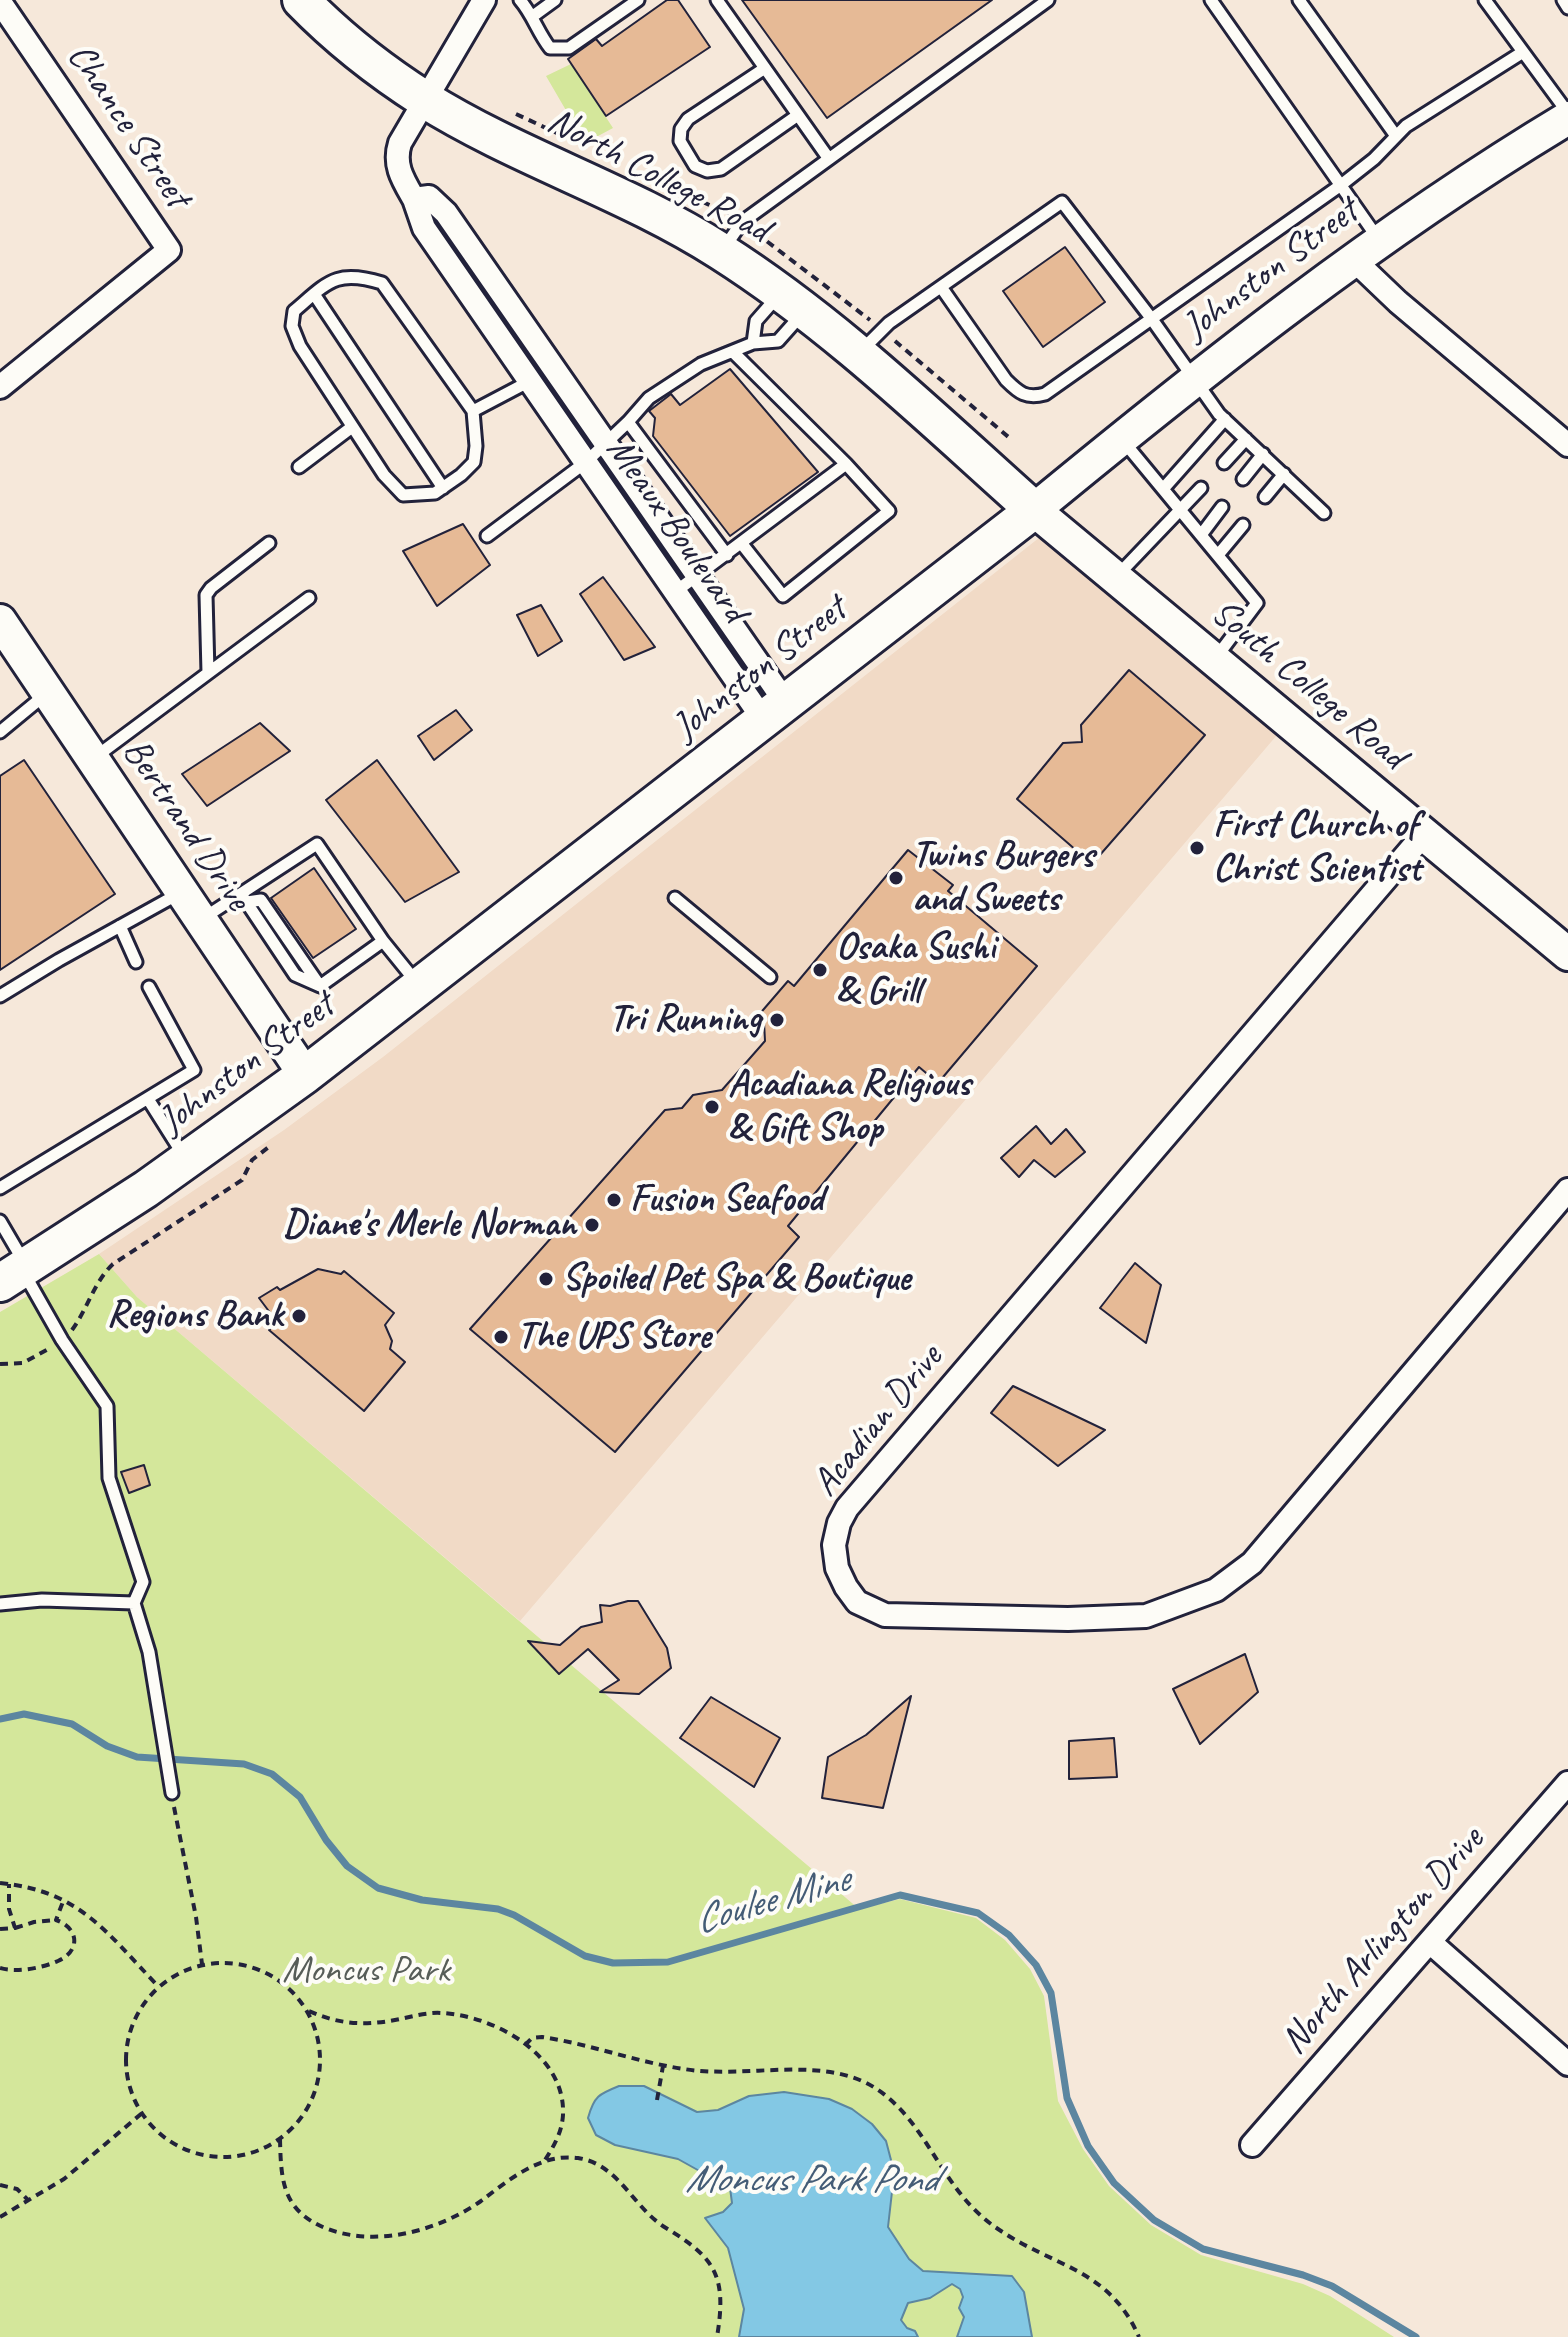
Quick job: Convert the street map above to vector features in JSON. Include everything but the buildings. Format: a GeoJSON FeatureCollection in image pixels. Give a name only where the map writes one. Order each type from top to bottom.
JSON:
{"type":"FeatureCollection","features":[{"type":"Feature","properties":{"kind":"main road","name":"North College Road"},"geometry":{"type":"LineString","coordinates":[[301,0],[340,37],[425,100],[668,220],[793,302],[858,354],[1034,510]]}},
{"type":"Feature","properties":{"kind":"main road","name":"Johnston Street"},"geometry":{"type":"LineString","coordinates":[[16,1272],[187,1161],[305,1075],[1353,259],[1568,116]]}},
{"type":"Feature","properties":{"kind":"main road","name":"South College Road"},"geometry":{"type":"LineString","coordinates":[[1034,510],[1568,954]]}},
{"type":"Feature","properties":{"kind":"main road","name":"Bertrand Drive"},"geometry":{"type":"LineString","coordinates":[[0,621],[305,1075]]}},
{"type":"Feature","properties":{"kind":"street","name":"Meaux Boulevard"},"geometry":{"type":"LineString","coordinates":[[484,0],[400,143],[396,155],[402,179],[414,199],[424,228],[675,592],[774,711]]}},
{"type":"Feature","properties":{"kind":"street","name":"Chance Street"},"geometry":{"type":"LineString","coordinates":[[0,2],[169,250],[0,387]]}},
{"type":"Feature","properties":{"kind":"street","name":"Meaux Boulevard"},"geometry":{"type":"LineString","coordinates":[[414,199],[429,197],[446,213],[553,364],[699,577],[774,711]]}},
{"type":"Feature","properties":{"kind":"street"},"geometry":{"type":"LineString","coordinates":[[1353,259],[1398,302],[1568,445]]}},
{"type":"Feature","properties":{"kind":"street"},"geometry":{"type":"LineString","coordinates":[[530,381],[553,364]]}},
{"type":"Feature","properties":{"kind":"street","name":"Acadian Drive"},"geometry":{"type":"LineString","coordinates":[[1425,833],[847,1508],[839,1523],[834,1545],[837,1568],[846,1587],[857,1602],[885,1615],[1068,1619],[1146,1616],[1216,1590],[1252,1563],[1568,1190]]}},
{"type":"Feature","properties":{"kind":"street","name":"North Arlington Drive"},"geometry":{"type":"LineString","coordinates":[[1252,2145],[1568,1783]]}},
{"type":"Feature","properties":{"kind":"street"},"geometry":{"type":"LineString","coordinates":[[1431,1943],[1568,2064]]}},
{"type":"Feature","properties":{"kind":"lane"},"geometry":{"type":"LineString","coordinates":[[520,0],[533,16],[539,35],[550,48],[559,50],[569,48],[638,0]]}},
{"type":"Feature","properties":{"kind":"lane"},"geometry":{"type":"LineString","coordinates":[[533,16],[555,0]]}},
{"type":"Feature","properties":{"kind":"lane"},"geometry":{"type":"LineString","coordinates":[[717,0],[829,159]]}},
{"type":"Feature","properties":{"kind":"lane"},"geometry":{"type":"LineString","coordinates":[[721,252],[742,222],[1048,0]]}},
{"type":"Feature","properties":{"kind":"lane"},"geometry":{"type":"LineString","coordinates":[[1211,0],[1380,241]]}},
{"type":"Feature","properties":{"kind":"lane"},"geometry":{"type":"LineString","coordinates":[[1299,0],[1396,136]]}},
{"type":"Feature","properties":{"kind":"lane"},"geometry":{"type":"LineString","coordinates":[[1485,0],[1568,116]]}},
{"type":"Feature","properties":{"kind":"lane"},"geometry":{"type":"LineString","coordinates":[[1563,0],[1568,8]]}},
{"type":"Feature","properties":{"kind":"lane"},"geometry":{"type":"LineString","coordinates":[[941,287],[1006,380],[1019,393],[1030,398],[1045,394],[1341,185],[1374,159],[1406,126],[1523,52]]}},
{"type":"Feature","properties":{"kind":"lane"},"geometry":{"type":"LineString","coordinates":[[765,68],[688,119],[681,129],[680,141],[695,166],[707,171],[721,169],[798,115]]}},
{"type":"Feature","properties":{"kind":"lane"},"geometry":{"type":"LineString","coordinates":[[858,354],[889,323],[1062,202],[1225,419],[1324,513]]}},
{"type":"Feature","properties":{"kind":"lane"},"geometry":{"type":"LineString","coordinates":[[360,276],[382,283],[473,411],[474,462],[435,493],[403,495],[384,475],[300,346],[292,326],[294,311],[330,281],[360,276]]}},
{"type":"Feature","properties":{"kind":"lane"},"geometry":{"type":"LineString","coordinates":[[314,294],[443,488]]}},
{"type":"Feature","properties":{"kind":"lane"},"geometry":{"type":"LineString","coordinates":[[753,343],[756,321],[793,302]]}},
{"type":"Feature","properties":{"kind":"lane"},"geometry":{"type":"LineString","coordinates":[[487,536],[586,462],[649,398],[701,364],[753,343],[778,341],[793,302]]}},
{"type":"Feature","properties":{"kind":"lane"},"geometry":{"type":"LineString","coordinates":[[734,353],[889,511],[783,596],[742,544]]}},
{"type":"Feature","properties":{"kind":"lane"},"geometry":{"type":"LineString","coordinates":[[473,411],[530,381]]}},
{"type":"Feature","properties":{"kind":"lane"},"geometry":{"type":"LineString","coordinates":[[1163,489],[1225,419]]}},
{"type":"Feature","properties":{"kind":"lane"},"geometry":{"type":"LineString","coordinates":[[628,422],[727,555]]}},
{"type":"Feature","properties":{"kind":"lane"},"geometry":{"type":"LineString","coordinates":[[299,467],[352,427]]}},
{"type":"Feature","properties":{"kind":"lane"},"geometry":{"type":"LineString","coordinates":[[1121,439],[1257,603],[1214,659]]}},
{"type":"Feature","properties":{"kind":"lane"},"geometry":{"type":"LineString","coordinates":[[1224,463],[1246,439]]}},
{"type":"Feature","properties":{"kind":"lane"},"geometry":{"type":"LineString","coordinates":[[1243,479],[1263,454]]}},
{"type":"Feature","properties":{"kind":"lane"},"geometry":{"type":"LineString","coordinates":[[675,592],[846,464]]}},
{"type":"Feature","properties":{"kind":"lane"},"geometry":{"type":"LineString","coordinates":[[1265,497],[1284,474]]}},
{"type":"Feature","properties":{"kind":"lane"},"geometry":{"type":"LineString","coordinates":[[1115,577],[1201,488]]}},
{"type":"Feature","properties":{"kind":"lane"},"geometry":{"type":"LineString","coordinates":[[1201,535],[1222,507]]}},
{"type":"Feature","properties":{"kind":"lane"},"geometry":{"type":"LineString","coordinates":[[1218,555],[1243,525]]}},
{"type":"Feature","properties":{"kind":"lane"},"geometry":{"type":"LineString","coordinates":[[208,673],[206,595],[269,543]]}},
{"type":"Feature","properties":{"kind":"lane"},"geometry":{"type":"LineString","coordinates":[[94,759],[309,598]]}},
{"type":"Feature","properties":{"kind":"lane"},"geometry":{"type":"LineString","coordinates":[[0,732],[47,693]]}},
{"type":"Feature","properties":{"kind":"lane"},"geometry":{"type":"LineString","coordinates":[[201,920],[244,898],[317,844],[383,941],[419,986]]}},
{"type":"Feature","properties":{"kind":"lane"},"geometry":{"type":"LineString","coordinates":[[0,996],[183,891]]}},
{"type":"Feature","properties":{"kind":"lane"},"geometry":{"type":"LineString","coordinates":[[244,898],[295,975],[320,986],[383,941]]}},
{"type":"Feature","properties":{"kind":"lane"},"geometry":{"type":"LineString","coordinates":[[675,898],[770,977]]}},
{"type":"Feature","properties":{"kind":"lane"},"geometry":{"type":"LineString","coordinates":[[120,926],[136,962]]}},
{"type":"Feature","properties":{"kind":"lane"},"geometry":{"type":"LineString","coordinates":[[0,1188],[194,1070],[149,987]]}},
{"type":"Feature","properties":{"kind":"lane"},"geometry":{"type":"LineString","coordinates":[[148,1099],[187,1161]]}},
{"type":"Feature","properties":{"kind":"lane"},"geometry":{"type":"LineString","coordinates":[[0,1221],[16,1272],[107,1406],[109,1478],[143,1582],[134,1603],[149,1652],[172,1793]]}},
{"type":"Feature","properties":{"kind":"lane"},"geometry":{"type":"LineString","coordinates":[[0,1604],[42,1600],[134,1603]]}},
{"type":"Feature","properties":{"kind":"path"},"geometry":{"type":"LineString","coordinates":[[0,1364],[23,1363],[40,1356],[62,1340],[88,1305],[100,1277],[113,1264],[242,1180],[252,1160],[270,1146]]}},
{"type":"Feature","properties":{"kind":"path"},"geometry":{"type":"LineString","coordinates":[[172,1793],[202,1964]]}},
{"type":"Feature","properties":{"kind":"path"},"geometry":{"type":"LineString","coordinates":[[0,1883],[32,1887],[82,1909],[158,1986]]}},
{"type":"Feature","properties":{"kind":"path"},"geometry":{"type":"LineString","coordinates":[[9,1884],[9,1909],[15,1928]]}},
{"type":"Feature","properties":{"kind":"path"},"geometry":{"type":"LineString","coordinates":[[56,1920],[64,1899]]}},
{"type":"Feature","properties":{"kind":"path"},"geometry":{"type":"LineString","coordinates":[[0,1929],[56,1920],[67,1924],[74,1932],[75,1941],[65,1957],[55,1962],[7,1970],[0,1968]]}},
{"type":"Feature","properties":{"kind":"path"},"geometry":{"type":"LineString","coordinates":[[228,1962],[254,1967],[277,1979],[307,2010],[319,2044],[320,2071],[313,2097],[300,2120],[280,2139],[252,2153],[221,2158],[190,2152],[162,2137],[141,2114],[129,2088],[124,2060],[128,2032],[141,2006],[158,1986],[180,1972],[202,1964],[228,1962]]}},
{"type":"Feature","properties":{"kind":"path"},"geometry":{"type":"LineString","coordinates":[[307,2010],[344,2023],[365,2024],[429,2013],[464,2016],[500,2029],[545,2060],[556,2079],[564,2112],[557,2139],[545,2160]]}},
{"type":"Feature","properties":{"kind":"path"},"geometry":{"type":"LineString","coordinates":[[525,2045],[532,2038],[555,2039],[663,2066],[721,2073],[809,2069],[860,2079],[905,2112],[945,2175],[968,2204],[998,2229],[1087,2274],[1114,2297],[1130,2317],[1139,2337]]}},
{"type":"Feature","properties":{"kind":"path"},"geometry":{"type":"LineString","coordinates":[[657,2100],[663,2066]]}},
{"type":"Feature","properties":{"kind":"path"},"geometry":{"type":"LineString","coordinates":[[0,2217],[64,2179],[141,2114]]}},
{"type":"Feature","properties":{"kind":"path"},"geometry":{"type":"LineString","coordinates":[[280,2139],[286,2192],[303,2216],[331,2230],[369,2235],[405,2233],[445,2221],[545,2160],[578,2158],[606,2169],[656,2222],[706,2256],[718,2282],[717,2337]]}},
{"type":"Feature","properties":{"kind":"path"},"geometry":{"type":"LineString","coordinates":[[0,2192],[2,2185],[17,2189],[29,2201]]}},
{"type":"Feature","properties":{"kind":"shaded area"},"geometry":{"type":"Polygon","coordinates":[[[1054,526],[1289,721],[520,1621],[137,1297],[99,1254],[284,1130],[383,1057],[1054,526]]]}},
{"type":"Feature","properties":{"kind":"green space"},"geometry":{"type":"Polygon","coordinates":[[[571,64],[613,128],[585,143],[546,76],[571,64]]]}},
{"type":"Feature","properties":{"kind":"green space","name":"Moncus Park"},"geometry":{"type":"Polygon","coordinates":[[[99,1254],[137,1297],[859,1909],[900,1899],[976,1918],[1005,1940],[1030,1969],[1044,1996],[1058,2101],[1083,2149],[1109,2186],[1151,2225],[1201,2255],[1303,2284],[1330,2296],[1394,2337],[0,2337],[0,1312],[99,1254]]]}},
{"type":"Feature","properties":{"kind":"water","name":"Moncus Park Pond"},"geometry":{"type":"Polygon","coordinates":[[[619,2086],[644,2086],[697,2112],[718,2110],[749,2096],[784,2092],[829,2099],[852,2109],[872,2124],[886,2141],[893,2183],[888,2227],[909,2259],[923,2271],[1012,2276],[1024,2292],[1032,2337],[957,2337],[964,2317],[959,2308],[963,2297],[960,2289],[952,2284],[930,2298],[908,2303],[901,2320],[918,2337],[739,2337],[744,2309],[728,2248],[705,2218],[723,2212],[732,2203],[730,2188],[678,2159],[615,2145],[596,2135],[588,2118],[595,2100],[619,2086]]]}},
{"type":"Feature","properties":{"kind":"waterway","name":"Coulee Mine"},"geometry":{"type":"LineString","coordinates":[[0,1719],[24,1714],[72,1724],[107,1746],[137,1757],[244,1764],[272,1774],[300,1797],[326,1840],[347,1866],[378,1888],[422,1900],[498,1909],[585,1956],[613,1963],[668,1962],[900,1895],[978,1913],[1009,1935],[1036,1965],[1051,1993],[1067,2098],[1088,2146],[1114,2183],[1154,2220],[1203,2249],[1303,2275],[1332,2286],[1416,2337]]}},
{"type":"Feature","properties":{"kind":"place","name":"First Church of Christ Scientist"},"geometry":{"type":"Point","coordinates":[1197,848]}},
{"type":"Feature","properties":{"kind":"place","name":"Twins Burgers and Sweets"},"geometry":{"type":"Point","coordinates":[896,878]}},
{"type":"Feature","properties":{"kind":"place","name":"Osaka Sushi & Grill"},"geometry":{"type":"Point","coordinates":[820,970]}},
{"type":"Feature","properties":{"kind":"place","name":"Tri Running"},"geometry":{"type":"Point","coordinates":[777,1020]}},
{"type":"Feature","properties":{"kind":"place","name":"Acadiana Religious & Gift Shop"},"geometry":{"type":"Point","coordinates":[712,1107]}},
{"type":"Feature","properties":{"kind":"place","name":"Fusion Seafood"},"geometry":{"type":"Point","coordinates":[614,1200]}},
{"type":"Feature","properties":{"kind":"place","name":"Diane's Merle Norman"},"geometry":{"type":"Point","coordinates":[592,1225]}},
{"type":"Feature","properties":{"kind":"place","name":"Spoiled Pet Spa & Boutique"},"geometry":{"type":"Point","coordinates":[546,1279]}},
{"type":"Feature","properties":{"kind":"place","name":"Regions Bank"},"geometry":{"type":"Point","coordinates":[299,1316]}},
{"type":"Feature","properties":{"kind":"place","name":"The UPS Store"},"geometry":{"type":"Point","coordinates":[501,1337]}}]}
